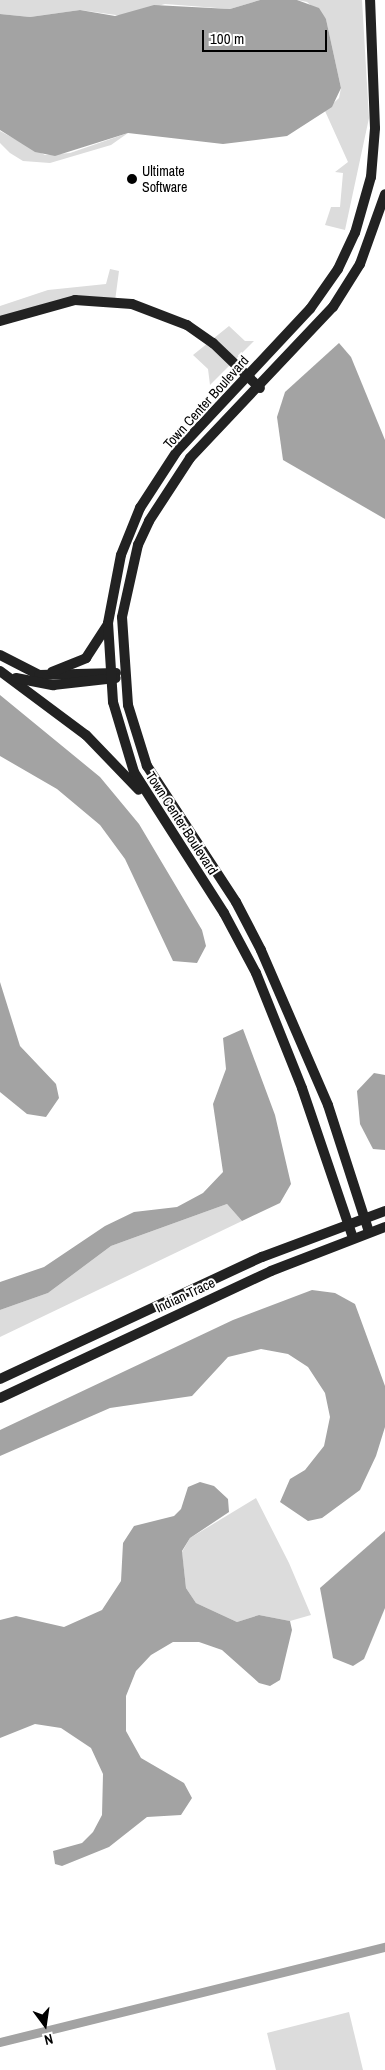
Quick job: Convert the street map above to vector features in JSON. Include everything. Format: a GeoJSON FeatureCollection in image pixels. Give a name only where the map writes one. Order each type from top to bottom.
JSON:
{"type":"FeatureCollection","features":[{"type":"Feature","properties":{"kind":"street","name":"Town Center Boulevard"},"geometry":{"type":"LineString","coordinates":[[352,1238],[302,1088],[256,974],[224,913],[150,802],[121,734],[111,676],[108,623],[121,555],[137,513],[177,451],[310,309],[338,269],[355,233],[371,178],[375,128],[370,0]]}},
{"type":"Feature","properties":{"kind":"street","name":"Town Center Boulevard"},"geometry":{"type":"LineString","coordinates":[[369,1232],[328,1105],[261,950],[236,902],[147,766],[134,731],[123,674],[126,588],[149,521],[190,458],[260,388],[333,307],[372,237],[385,194]]}},
{"type":"Feature","properties":{"kind":"street"},"geometry":{"type":"LineString","coordinates":[[355,233],[372,237]]}},
{"type":"Feature","properties":{"kind":"street"},"geometry":{"type":"LineString","coordinates":[[0,321],[75,300],[132,304],[187,325],[260,388]]}},
{"type":"Feature","properties":{"kind":"street"},"geometry":{"type":"LineString","coordinates":[[38,675],[73,666],[86,658],[108,623]]}},
{"type":"Feature","properties":{"kind":"street"},"geometry":{"type":"LineString","coordinates":[[0,655],[38,675],[111,676]]}},
{"type":"Feature","properties":{"kind":"street"},"geometry":{"type":"LineString","coordinates":[[0,671],[53,684],[123,674]]}},
{"type":"Feature","properties":{"kind":"street"},"geometry":{"type":"LineString","coordinates":[[0,671],[86,735],[150,802]]}},
{"type":"Feature","properties":{"kind":"street","name":"Indian Trace"},"geometry":{"type":"LineString","coordinates":[[0,1380],[262,1257],[348,1223],[385,1211]]}},
{"type":"Feature","properties":{"kind":"street","name":"Indian Trace"},"geometry":{"type":"LineString","coordinates":[[0,1398],[235,1287],[352,1238],[385,1228]]}},
{"type":"Feature","properties":{"kind":"shaded area"},"geometry":{"type":"Polygon","coordinates":[[[0,0],[260,0],[230,9],[165,4],[123,16],[80,10],[30,17],[0,14],[0,0]]]}},
{"type":"Feature","properties":{"kind":"shaded area"},"geometry":{"type":"Polygon","coordinates":[[[260,0],[297,0],[319,8],[326,19],[341,88],[332,107],[287,136],[223,144],[128,133],[55,156],[35,152],[0,130],[0,14],[30,17],[80,10],[115,16],[154,5],[230,9],[260,0]]]}},
{"type":"Feature","properties":{"kind":"shaded area"},"geometry":{"type":"Polygon","coordinates":[[[297,0],[362,0],[369,118],[345,230],[325,225],[331,207],[340,207],[343,173],[335,172],[348,162],[325,111],[339,98],[341,88],[326,19],[307,2],[297,0]]]}},
{"type":"Feature","properties":{"kind":"shaded area"},"geometry":{"type":"Polygon","coordinates":[[[0,131],[45,155],[70,153],[128,133],[111,145],[50,163],[23,161],[10,153],[0,143],[0,131]]]}},
{"type":"Feature","properties":{"kind":"shaded area"},"geometry":{"type":"Polygon","coordinates":[[[110,269],[119,271],[115,301],[75,300],[0,321],[0,306],[48,290],[106,284],[110,269]]]}},
{"type":"Feature","properties":{"kind":"shaded area"},"geometry":{"type":"Polygon","coordinates":[[[229,326],[245,341],[254,341],[210,385],[208,369],[193,355],[229,326]]]}},
{"type":"Feature","properties":{"kind":"shaded area"},"geometry":{"type":"Polygon","coordinates":[[[339,343],[351,357],[385,440],[385,519],[283,460],[277,417],[285,392],[339,343]]]}},
{"type":"Feature","properties":{"kind":"shaded area"},"geometry":{"type":"Polygon","coordinates":[[[0,695],[100,777],[139,824],[202,930],[206,946],[197,963],[173,961],[125,859],[100,825],[57,789],[0,756],[0,695]]]}},
{"type":"Feature","properties":{"kind":"shaded area"},"geometry":{"type":"Polygon","coordinates":[[[0,982],[20,1046],[56,1084],[59,1098],[46,1117],[27,1114],[0,1092],[0,982]]]}},
{"type":"Feature","properties":{"kind":"shaded area"},"geometry":{"type":"Polygon","coordinates":[[[243,1029],[275,1115],[291,1184],[280,1203],[242,1221],[227,1204],[111,1246],[48,1293],[0,1310],[0,1282],[44,1267],[105,1226],[134,1212],[177,1207],[203,1193],[223,1172],[213,1104],[226,1069],[223,1038],[243,1029]]]}},
{"type":"Feature","properties":{"kind":"shaded area"},"geometry":{"type":"Polygon","coordinates":[[[374,1073],[385,1075],[385,1150],[373,1149],[360,1124],[357,1091],[374,1073]]]}},
{"type":"Feature","properties":{"kind":"shaded area"},"geometry":{"type":"Polygon","coordinates":[[[227,1204],[242,1221],[0,1337],[0,1310],[48,1293],[111,1246],[227,1204]]]}},
{"type":"Feature","properties":{"kind":"shaded area"},"geometry":{"type":"Polygon","coordinates":[[[312,1290],[335,1293],[355,1304],[385,1386],[385,1427],[376,1456],[360,1490],[322,1518],[308,1521],[280,1502],[290,1479],[305,1470],[324,1446],[330,1417],[325,1393],[308,1367],[288,1354],[261,1349],[228,1357],[192,1396],[110,1408],[0,1456],[0,1430],[233,1320],[312,1290]]]}},
{"type":"Feature","properties":{"kind":"shaded area"},"geometry":{"type":"Polygon","coordinates":[[[200,1482],[214,1486],[228,1499],[229,1512],[190,1538],[182,1551],[186,1588],[196,1603],[237,1622],[259,1615],[290,1621],[292,1630],[280,1680],[270,1686],[259,1683],[222,1650],[199,1642],[173,1642],[151,1655],[136,1671],[126,1696],[126,1731],[141,1758],[184,1783],[192,1798],[181,1815],[147,1817],[109,1847],[62,1866],[55,1864],[53,1851],[82,1843],[93,1832],[102,1815],[103,1774],[91,1748],[61,1728],[35,1724],[0,1738],[0,1620],[16,1616],[64,1627],[102,1610],[121,1581],[123,1543],[134,1526],[174,1516],[181,1509],[188,1487],[200,1482]]]}},
{"type":"Feature","properties":{"kind":"shaded area"},"geometry":{"type":"Polygon","coordinates":[[[256,1498],[289,1563],[311,1615],[290,1621],[259,1615],[237,1622],[196,1603],[186,1588],[182,1552],[190,1538],[256,1498]]]}},
{"type":"Feature","properties":{"kind":"shaded area"},"geometry":{"type":"Polygon","coordinates":[[[385,1531],[385,1608],[364,1659],[353,1666],[333,1658],[320,1588],[385,1531]]]}},
{"type":"Feature","properties":{"kind":"shaded area"},"geometry":{"type":"Polygon","coordinates":[[[349,2012],[363,2070],[276,2070],[267,2033],[349,2012]]]}},
{"type":"Feature","properties":{"kind":"waterway"},"geometry":{"type":"LineString","coordinates":[[0,2042],[385,1947]]}},
{"type":"Feature","properties":{"kind":"place","name":"Ultimate Software"},"geometry":{"type":"Point","coordinates":[132,179]}}]}
